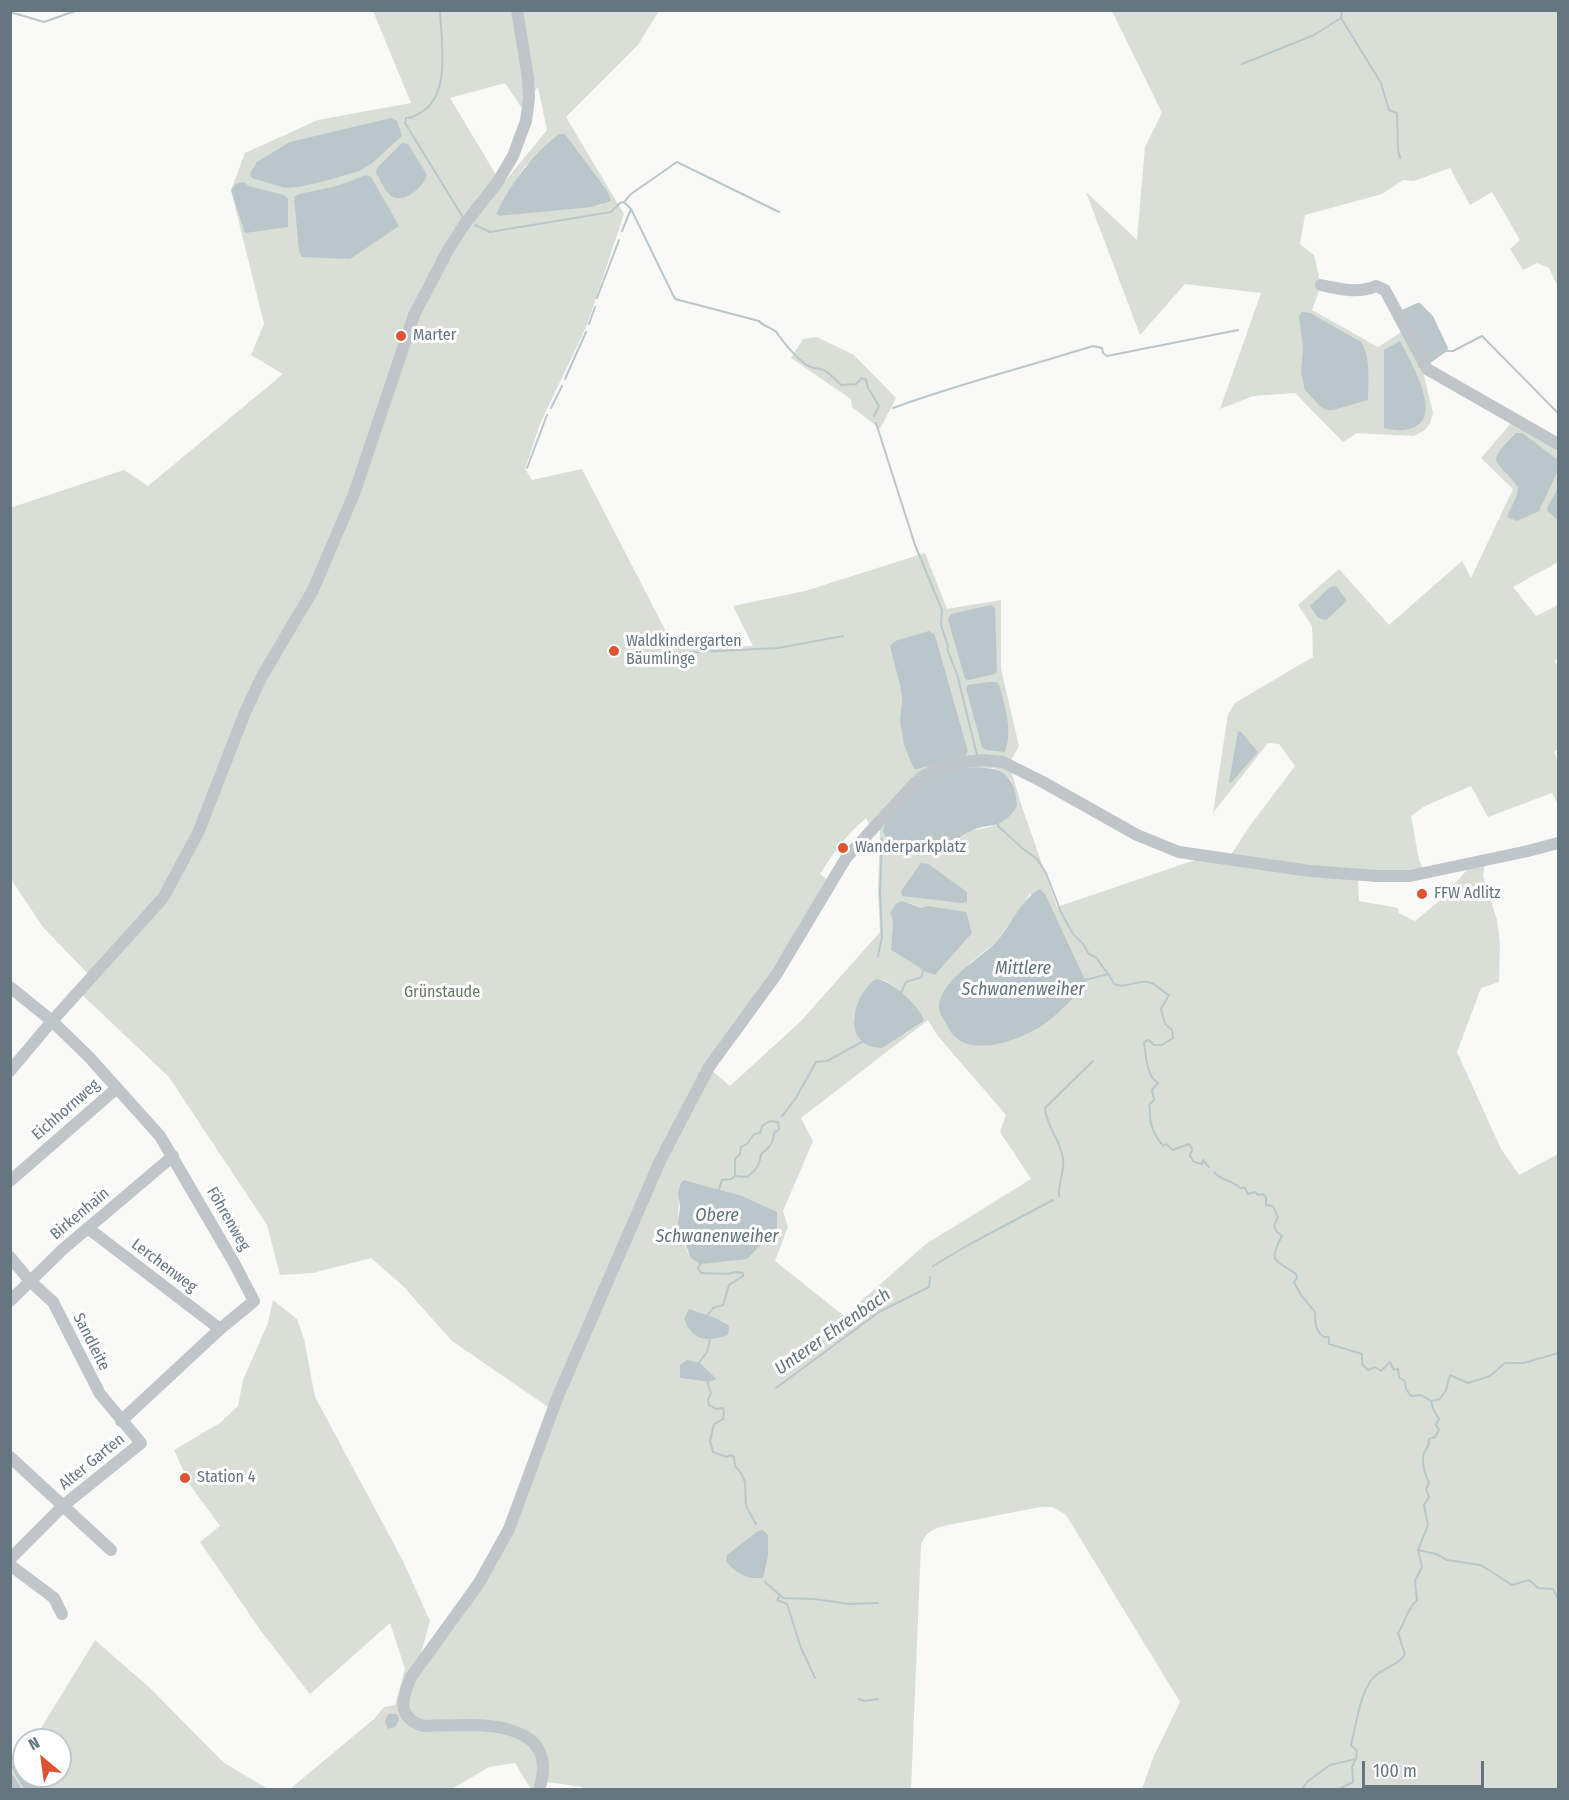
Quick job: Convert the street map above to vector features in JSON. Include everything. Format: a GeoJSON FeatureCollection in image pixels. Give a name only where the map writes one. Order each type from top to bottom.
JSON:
{"type":"FeatureCollection","features":[{"type":"Feature","properties":{"kind":"street"},"geometry":{"type":"LineString","coordinates":[[10,1071],[163,898],[198,832],[261,678],[313,590],[354,494],[414,315],[448,250],[497,183],[513,156],[526,121],[529,98],[517,10]]}},
{"type":"Feature","properties":{"kind":"street"},"geometry":{"type":"LineString","coordinates":[[1321,285],[1364,291],[1376,286],[1385,290],[1426,369],[1558,444]]}},
{"type":"Feature","properties":{"kind":"street"},"geometry":{"type":"LineString","coordinates":[[539,1790],[543,1773],[542,1758],[538,1749],[525,1735],[516,1730],[495,1726],[423,1726],[406,1716],[403,1707],[404,1693],[411,1677],[479,1583],[509,1529],[558,1396],[660,1161],[709,1067],[776,975],[846,858],[914,784],[930,772],[947,766],[975,761],[1003,762],[1137,835],[1179,852],[1310,871],[1410,876],[1528,852],[1558,843]]}},
{"type":"Feature","properties":{"kind":"street","name":"Föhrenweg"},"geometry":{"type":"LineString","coordinates":[[10,987],[52,1021],[89,1057],[160,1136],[254,1301],[220,1329],[121,1421]]}},
{"type":"Feature","properties":{"kind":"street","name":"Eichhornweg"},"geometry":{"type":"LineString","coordinates":[[10,1181],[117,1088]]}},
{"type":"Feature","properties":{"kind":"street","name":"Birkenhain"},"geometry":{"type":"LineString","coordinates":[[10,1301],[62,1250],[173,1156]]}},
{"type":"Feature","properties":{"kind":"street","name":"Lerchenweg"},"geometry":{"type":"LineString","coordinates":[[89,1229],[220,1329]]}},
{"type":"Feature","properties":{"kind":"street","name":"Sandleite"},"geometry":{"type":"LineString","coordinates":[[10,1257],[30,1281],[53,1302],[100,1394],[141,1443]]}},
{"type":"Feature","properties":{"kind":"street","name":"Alter Garten"},"geometry":{"type":"LineString","coordinates":[[10,1559],[64,1505],[141,1443]]}},
{"type":"Feature","properties":{"kind":"street"},"geometry":{"type":"LineString","coordinates":[[10,1457],[64,1505]]}},
{"type":"Feature","properties":{"kind":"street","name":"Alter Garten"},"geometry":{"type":"LineString","coordinates":[[64,1505],[111,1551]]}},
{"type":"Feature","properties":{"kind":"street"},"geometry":{"type":"LineString","coordinates":[[10,1565],[54,1598],[62,1614]]}},
{"type":"Feature","properties":{"kind":"street"},"geometry":{"type":"LineString","coordinates":[[10,1781],[15,1790]]}},
{"type":"Feature","properties":{"kind":"green space","name":"Grünstaude"},"geometry":{"type":"Polygon","coordinates":[[[373,11],[659,11],[638,45],[566,117],[624,214],[587,325],[540,424],[525,469],[532,480],[582,469],[675,649],[753,646],[733,606],[805,591],[925,553],[947,609],[1001,600],[1001,669],[1019,746],[1009,764],[1057,907],[1198,859],[1358,877],[1359,901],[1398,908],[1399,913],[1415,921],[1444,897],[1471,865],[1485,862],[1483,876],[1497,920],[1500,943],[1499,982],[1481,988],[1457,1052],[1501,1149],[1519,1175],[1558,1154],[1558,1789],[1142,1789],[1153,1758],[1180,1702],[1066,1515],[1053,1507],[1040,1507],[943,1526],[929,1532],[924,1538],[921,1545],[911,1789],[584,1790],[582,1787],[548,1782],[543,1789],[531,1789],[515,1763],[489,1767],[452,1789],[290,1789],[374,1719],[384,1707],[395,1705],[405,1669],[390,1623],[310,1694],[261,1631],[200,1542],[220,1526],[190,1485],[174,1450],[220,1423],[238,1406],[243,1380],[268,1323],[273,1300],[297,1319],[304,1339],[315,1397],[402,1559],[430,1621],[420,1657],[509,1529],[551,1409],[452,1341],[403,1286],[371,1258],[313,1273],[280,1275],[267,1225],[169,1077],[77,990],[89,975],[43,927],[11,879],[10,508],[124,470],[148,486],[283,374],[251,355],[264,324],[231,190],[245,153],[318,120],[411,103],[373,11]],[[505,83],[450,98],[502,185],[547,130],[538,87],[521,107],[505,83]],[[565,134],[524,167],[496,214],[499,216],[602,205],[581,157],[565,134]],[[935,635],[900,685],[902,699],[900,720],[918,769],[968,751],[935,635]],[[957,768],[932,843],[943,851],[970,831],[990,827],[1006,820],[1016,800],[1011,779],[994,768],[957,768]],[[866,818],[835,851],[820,874],[828,880],[710,1069],[730,1086],[801,1021],[880,932],[878,891],[880,831],[869,824],[866,818]],[[1030,894],[997,941],[969,964],[944,1021],[957,1039],[1087,984],[1061,932],[1030,894]],[[902,901],[893,920],[891,950],[926,972],[935,975],[969,936],[918,906],[902,901]],[[876,979],[862,997],[853,1019],[900,1035],[924,1021],[897,989],[883,980],[876,979]],[[928,1020],[801,1118],[813,1141],[783,1211],[788,1227],[775,1261],[844,1316],[926,1244],[1031,1179],[1000,1132],[1006,1115],[937,1035],[928,1020]],[[684,1180],[678,1209],[680,1230],[691,1258],[719,1190],[684,1180]],[[700,1363],[680,1378],[709,1382],[717,1379],[700,1363]]]}},
{"type":"Feature","properties":{"kind":"green space"},"geometry":{"type":"Polygon","coordinates":[[[1112,11],[1558,11],[1558,287],[1549,268],[1537,263],[1523,270],[1510,249],[1520,240],[1492,192],[1470,205],[1450,168],[1414,181],[1403,180],[1382,194],[1305,215],[1300,244],[1314,255],[1321,286],[1312,310],[1378,347],[1403,331],[1422,368],[1433,413],[1430,423],[1425,430],[1414,436],[1357,433],[1343,442],[1295,393],[1253,396],[1220,409],[1261,293],[1185,284],[1140,335],[1086,192],[1137,240],[1145,147],[1162,113],[1112,11]]]}},
{"type":"Feature","properties":{"kind":"green space"},"geometry":{"type":"Polygon","coordinates":[[[817,337],[854,355],[896,398],[880,429],[852,407],[851,399],[791,358],[803,339],[817,337]]]}},
{"type":"Feature","properties":{"kind":"green space"},"geometry":{"type":"Polygon","coordinates":[[[1512,422],[1558,442],[1558,562],[1513,587],[1536,616],[1558,605],[1558,658],[1554,661],[1558,666],[1558,749],[1554,752],[1558,761],[1558,804],[1552,793],[1488,817],[1471,786],[1425,806],[1411,816],[1419,860],[1424,870],[1407,873],[1311,868],[1230,856],[1295,766],[1279,744],[1268,743],[1213,813],[1228,714],[1235,703],[1313,657],[1312,626],[1298,605],[1339,569],[1389,625],[1462,561],[1471,578],[1513,489],[1481,458],[1512,422]]]}},
{"type":"Feature","properties":{"kind":"green space"},"geometry":{"type":"Polygon","coordinates":[[[95,1640],[150,1688],[224,1763],[268,1789],[11,1790],[12,1763],[12,1788],[72,1788],[72,1728],[41,1728],[95,1640]]]}},
{"type":"Feature","properties":{"kind":"water"},"geometry":{"type":"Polygon","coordinates":[[[391,118],[397,121],[402,136],[372,163],[359,171],[299,187],[285,188],[252,178],[250,173],[257,162],[290,142],[391,118]]]}},
{"type":"Feature","properties":{"kind":"water"},"geometry":{"type":"Polygon","coordinates":[[[559,134],[565,134],[608,192],[611,201],[592,207],[499,216],[496,214],[523,170],[559,134]]]}},
{"type":"Feature","properties":{"kind":"water"},"geometry":{"type":"Polygon","coordinates":[[[402,143],[408,144],[427,175],[422,184],[409,196],[398,198],[388,193],[376,173],[377,168],[402,143]]]}},
{"type":"Feature","properties":{"kind":"water"},"geometry":{"type":"Polygon","coordinates":[[[366,175],[371,177],[399,226],[350,259],[302,257],[299,251],[294,197],[337,186],[366,175]]]}},
{"type":"Feature","properties":{"kind":"water"},"geometry":{"type":"Polygon","coordinates":[[[243,182],[249,186],[284,195],[288,199],[288,227],[245,233],[231,190],[236,184],[243,182]]]}},
{"type":"Feature","properties":{"kind":"water"},"geometry":{"type":"Polygon","coordinates":[[[1420,303],[1433,316],[1448,348],[1429,364],[1402,310],[1420,303]]]}},
{"type":"Feature","properties":{"kind":"water"},"geometry":{"type":"Polygon","coordinates":[[[1302,312],[1310,313],[1361,342],[1368,362],[1368,400],[1326,410],[1305,390],[1301,372],[1303,349],[1299,316],[1302,312]]]}},
{"type":"Feature","properties":{"kind":"water"},"geometry":{"type":"Polygon","coordinates":[[[1400,341],[1418,378],[1426,406],[1424,418],[1417,426],[1403,430],[1384,428],[1384,350],[1400,341]]]}},
{"type":"Feature","properties":{"kind":"water"},"geometry":{"type":"Polygon","coordinates":[[[1516,433],[1522,433],[1558,460],[1558,470],[1539,511],[1517,521],[1507,517],[1517,495],[1518,487],[1497,462],[1499,452],[1516,433]]]}},
{"type":"Feature","properties":{"kind":"water"},"geometry":{"type":"Polygon","coordinates":[[[1558,488],[1558,520],[1548,512],[1547,508],[1558,488]]]}},
{"type":"Feature","properties":{"kind":"water"},"geometry":{"type":"Polygon","coordinates":[[[1336,586],[1347,601],[1326,620],[1318,618],[1310,606],[1330,587],[1336,586]]]}},
{"type":"Feature","properties":{"kind":"water"},"geometry":{"type":"Polygon","coordinates":[[[991,605],[995,608],[997,671],[995,674],[968,680],[965,679],[948,619],[951,614],[991,605]]]}},
{"type":"Feature","properties":{"kind":"water"},"geometry":{"type":"Polygon","coordinates":[[[929,631],[935,635],[968,751],[966,755],[914,769],[904,745],[900,720],[902,699],[890,646],[895,641],[929,631]]]}},
{"type":"Feature","properties":{"kind":"water"},"geometry":{"type":"Polygon","coordinates":[[[997,682],[999,685],[1006,710],[1008,735],[1005,752],[986,750],[982,747],[966,688],[968,685],[997,682]]]}},
{"type":"Feature","properties":{"kind":"water"},"geometry":{"type":"Polygon","coordinates":[[[1238,731],[1258,752],[1231,783],[1229,782],[1238,731]]]}},
{"type":"Feature","properties":{"kind":"water"},"geometry":{"type":"Polygon","coordinates":[[[957,768],[990,769],[1006,775],[1015,792],[1017,806],[1001,823],[967,833],[943,851],[932,843],[899,844],[888,839],[883,832],[885,822],[920,785],[939,774],[957,768]]]}},
{"type":"Feature","properties":{"kind":"water"},"geometry":{"type":"Polygon","coordinates":[[[921,863],[928,864],[967,892],[967,902],[902,896],[901,891],[921,863]]]}},
{"type":"Feature","properties":{"kind":"water","name":"Mittlere Schwanenweiher"},"geometry":{"type":"Polygon","coordinates":[[[1040,889],[1045,894],[1087,984],[1052,1018],[1025,1035],[982,1046],[957,1039],[940,1011],[939,1004],[944,991],[957,975],[997,941],[1027,899],[1040,889]]]}},
{"type":"Feature","properties":{"kind":"water","name":"Mittlere Schwanenweiher"},"geometry":{"type":"Polygon","coordinates":[[[902,901],[922,908],[927,906],[966,912],[972,933],[935,975],[926,972],[891,950],[893,920],[890,913],[896,904],[902,901]]]}},
{"type":"Feature","properties":{"kind":"water","name":"Mittlere Schwanenweiher"},"geometry":{"type":"Polygon","coordinates":[[[876,979],[889,984],[904,995],[922,1015],[924,1021],[882,1048],[869,1045],[860,1039],[855,1030],[854,1019],[861,996],[876,979]]]}},
{"type":"Feature","properties":{"kind":"water","name":"Obere Schwanenweiher"},"geometry":{"type":"Polygon","coordinates":[[[684,1180],[742,1196],[777,1212],[777,1228],[747,1259],[700,1264],[691,1258],[678,1224],[680,1207],[678,1192],[684,1180]]]}},
{"type":"Feature","properties":{"kind":"water"},"geometry":{"type":"Polygon","coordinates":[[[689,1309],[729,1326],[728,1335],[713,1339],[697,1336],[684,1319],[689,1309]]]}},
{"type":"Feature","properties":{"kind":"water"},"geometry":{"type":"Polygon","coordinates":[[[687,1360],[700,1363],[717,1379],[709,1382],[680,1378],[680,1365],[687,1360]]]}},
{"type":"Feature","properties":{"kind":"water"},"geometry":{"type":"Polygon","coordinates":[[[763,1530],[768,1535],[768,1556],[763,1578],[742,1575],[726,1562],[727,1555],[758,1531],[763,1530]]]}},
{"type":"Feature","properties":{"kind":"water"},"geometry":{"type":"Polygon","coordinates":[[[388,1714],[397,1714],[399,1720],[395,1727],[388,1729],[385,1722],[388,1714]]]}},
{"type":"Feature","properties":{"kind":"waterway"},"geometry":{"type":"LineString","coordinates":[[10,12],[44,22],[78,10]]}},
{"type":"Feature","properties":{"kind":"waterway"},"geometry":{"type":"LineString","coordinates":[[440,10],[442,65],[438,92],[432,103],[417,115],[406,118],[405,123],[464,219]]}},
{"type":"Feature","properties":{"kind":"waterway"},"geometry":{"type":"LineString","coordinates":[[1342,10],[1341,18],[1381,83],[1389,110],[1397,113],[1400,158]]}},
{"type":"Feature","properties":{"kind":"waterway"},"geometry":{"type":"LineString","coordinates":[[1242,64],[1314,35],[1341,18]]}},
{"type":"Feature","properties":{"kind":"waterway"},"geometry":{"type":"LineString","coordinates":[[624,202],[631,194],[677,162],[779,212]]}},
{"type":"Feature","properties":{"kind":"waterway"},"geometry":{"type":"LineString","coordinates":[[475,225],[490,232],[611,212],[624,202],[631,209],[675,299],[759,321],[776,332],[805,364],[825,371],[841,385],[856,384],[862,378],[866,380],[879,406],[874,416]]}},
{"type":"Feature","properties":{"kind":"waterway"},"geometry":{"type":"LineString","coordinates":[[622,231],[631,209]]}},
{"type":"Feature","properties":{"kind":"waterway"},"geometry":{"type":"LineString","coordinates":[[597,298],[619,240]]}},
{"type":"Feature","properties":{"kind":"waterway"},"geometry":{"type":"LineString","coordinates":[[589,324],[595,307]]}},
{"type":"Feature","properties":{"kind":"waterway"},"geometry":{"type":"LineString","coordinates":[[893,408],[967,383],[1093,346],[1102,348],[1103,353],[1107,356],[1238,330]]}},
{"type":"Feature","properties":{"kind":"waterway"},"geometry":{"type":"LineString","coordinates":[[565,379],[586,332]]}},
{"type":"Feature","properties":{"kind":"waterway"},"geometry":{"type":"LineString","coordinates":[[1447,351],[1453,351],[1482,336],[1558,413]]}},
{"type":"Feature","properties":{"kind":"waterway"},"geometry":{"type":"LineString","coordinates":[[551,408],[562,386]]}},
{"type":"Feature","properties":{"kind":"waterway"},"geometry":{"type":"LineString","coordinates":[[527,468],[547,415]]}},
{"type":"Feature","properties":{"kind":"waterway"},"geometry":{"type":"LineString","coordinates":[[876,423],[915,545],[942,610],[941,625],[957,674],[977,755]]}},
{"type":"Feature","properties":{"kind":"waterway"},"geometry":{"type":"LineString","coordinates":[[636,655],[778,648],[843,636]]}},
{"type":"Feature","properties":{"kind":"waterway"},"geometry":{"type":"LineString","coordinates":[[998,823],[998,826],[1037,859],[1046,873],[1061,912],[1073,934],[1089,954],[1097,958],[1114,984],[1123,986],[1148,982],[1169,995],[1161,1009],[1165,1024],[1172,1030],[1173,1038],[1162,1045],[1154,1045],[1149,1040],[1144,1042],[1149,1070],[1158,1083],[1152,1090],[1154,1100],[1149,1105],[1151,1124],[1163,1146],[1166,1144],[1173,1150],[1189,1144],[1192,1149],[1190,1156],[1194,1162],[1202,1164],[1203,1160],[1209,1167]]}},
{"type":"Feature","properties":{"kind":"waterway"},"geometry":{"type":"LineString","coordinates":[[878,956],[882,937],[880,892],[882,839]]}},
{"type":"Feature","properties":{"kind":"waterway"},"geometry":{"type":"LineString","coordinates":[[901,993],[906,982],[922,977],[923,970]]}},
{"type":"Feature","properties":{"kind":"waterway"},"geometry":{"type":"LineString","coordinates":[[1085,980],[1108,974]]}},
{"type":"Feature","properties":{"kind":"waterway"},"geometry":{"type":"LineString","coordinates":[[782,1116],[796,1098],[816,1062],[827,1061],[862,1042]]}},
{"type":"Feature","properties":{"kind":"waterway"},"geometry":{"type":"LineString","coordinates":[[1059,1196],[1063,1158],[1045,1108],[1093,1061]]}},
{"type":"Feature","properties":{"kind":"waterway"},"geometry":{"type":"LineString","coordinates":[[718,1193],[722,1180],[735,1176],[735,1159],[740,1154],[741,1147],[747,1144],[754,1134],[760,1133],[762,1126],[770,1121],[778,1122],[779,1129],[774,1133],[770,1145],[761,1154],[755,1170],[747,1177],[735,1176]]}},
{"type":"Feature","properties":{"kind":"waterway"},"geometry":{"type":"LineString","coordinates":[[1214,1172],[1240,1188],[1245,1188],[1248,1194],[1255,1192],[1258,1195],[1263,1194],[1266,1197],[1266,1205],[1273,1206],[1278,1217],[1274,1225],[1276,1231],[1282,1236],[1274,1255],[1278,1262],[1296,1274],[1297,1278],[1294,1282],[1315,1312],[1317,1329],[1321,1335],[1329,1337],[1329,1344],[1362,1354],[1362,1364],[1368,1370],[1375,1367],[1381,1371],[1390,1362],[1394,1370],[1398,1369],[1399,1377],[1405,1381],[1406,1389],[1411,1396],[1421,1395],[1431,1401],[1439,1419],[1436,1425],[1439,1430],[1435,1437],[1429,1439],[1423,1456],[1429,1483],[1426,1489],[1429,1497],[1424,1505],[1428,1525],[1418,1550],[1422,1567],[1415,1581],[1417,1600],[1408,1611],[1398,1633],[1405,1654],[1399,1661],[1375,1676],[1366,1690],[1351,1745],[1357,1751],[1356,1759],[1330,1765],[1307,1782],[1302,1790]]}},
{"type":"Feature","properties":{"kind":"waterway","name":"Unterer Ehrenbach"},"geometry":{"type":"LineString","coordinates":[[933,1266],[1053,1200]]}},
{"type":"Feature","properties":{"kind":"waterway"},"geometry":{"type":"LineString","coordinates":[[701,1262],[698,1269],[701,1273],[743,1273],[743,1276],[729,1285],[723,1305],[713,1308],[707,1316]]}},
{"type":"Feature","properties":{"kind":"waterway","name":"Unterer Ehrenbach"},"geometry":{"type":"LineString","coordinates":[[776,1388],[879,1312],[929,1287],[930,1277]]}},
{"type":"Feature","properties":{"kind":"waterway"},"geometry":{"type":"LineString","coordinates":[[698,1364],[707,1352],[710,1340]]}},
{"type":"Feature","properties":{"kind":"waterway"},"geometry":{"type":"LineString","coordinates":[[1431,1401],[1440,1399],[1446,1390],[1450,1375],[1468,1383],[1490,1376],[1505,1363],[1524,1363],[1558,1353]]}},
{"type":"Feature","properties":{"kind":"waterway"},"geometry":{"type":"LineString","coordinates":[[707,1381],[711,1393],[708,1400],[709,1405],[716,1409],[723,1408],[724,1413],[723,1419],[714,1424],[710,1441],[713,1452],[734,1457],[735,1466],[745,1482],[746,1506],[756,1524]]}},
{"type":"Feature","properties":{"kind":"waterway"},"geometry":{"type":"LineString","coordinates":[[1418,1550],[1436,1554],[1447,1560],[1481,1565],[1512,1585],[1529,1580],[1538,1588],[1553,1589],[1558,1599]]}},
{"type":"Feature","properties":{"kind":"waterway"},"geometry":{"type":"LineString","coordinates":[[765,1582],[783,1598],[850,1604],[878,1603]]}},
{"type":"Feature","properties":{"kind":"waterway"},"geometry":{"type":"LineString","coordinates":[[779,1597],[777,1600],[787,1604],[801,1648],[815,1678]]}},
{"type":"Feature","properties":{"kind":"waterway"},"geometry":{"type":"LineString","coordinates":[[858,1699],[864,1701],[878,1699]]}},
{"type":"Feature","properties":{"kind":"waterway"},"geometry":{"type":"LineString","coordinates":[[1337,1790],[1353,1782],[1352,1767],[1356,1759]]}},
{"type":"Feature","properties":{"kind":"place","name":"Marter"},"geometry":{"type":"Point","coordinates":[401,336]}},
{"type":"Feature","properties":{"kind":"place","name":"Waldkindergarten Bäumlinge"},"geometry":{"type":"Point","coordinates":[614,651]}},
{"type":"Feature","properties":{"kind":"place","name":"Wanderparkplatz"},"geometry":{"type":"Point","coordinates":[843,848]}},
{"type":"Feature","properties":{"kind":"place","name":"FFW Adlitz"},"geometry":{"type":"Point","coordinates":[1422,894]}},
{"type":"Feature","properties":{"kind":"place","name":"Station 4"},"geometry":{"type":"Point","coordinates":[185,1478]}}]}
